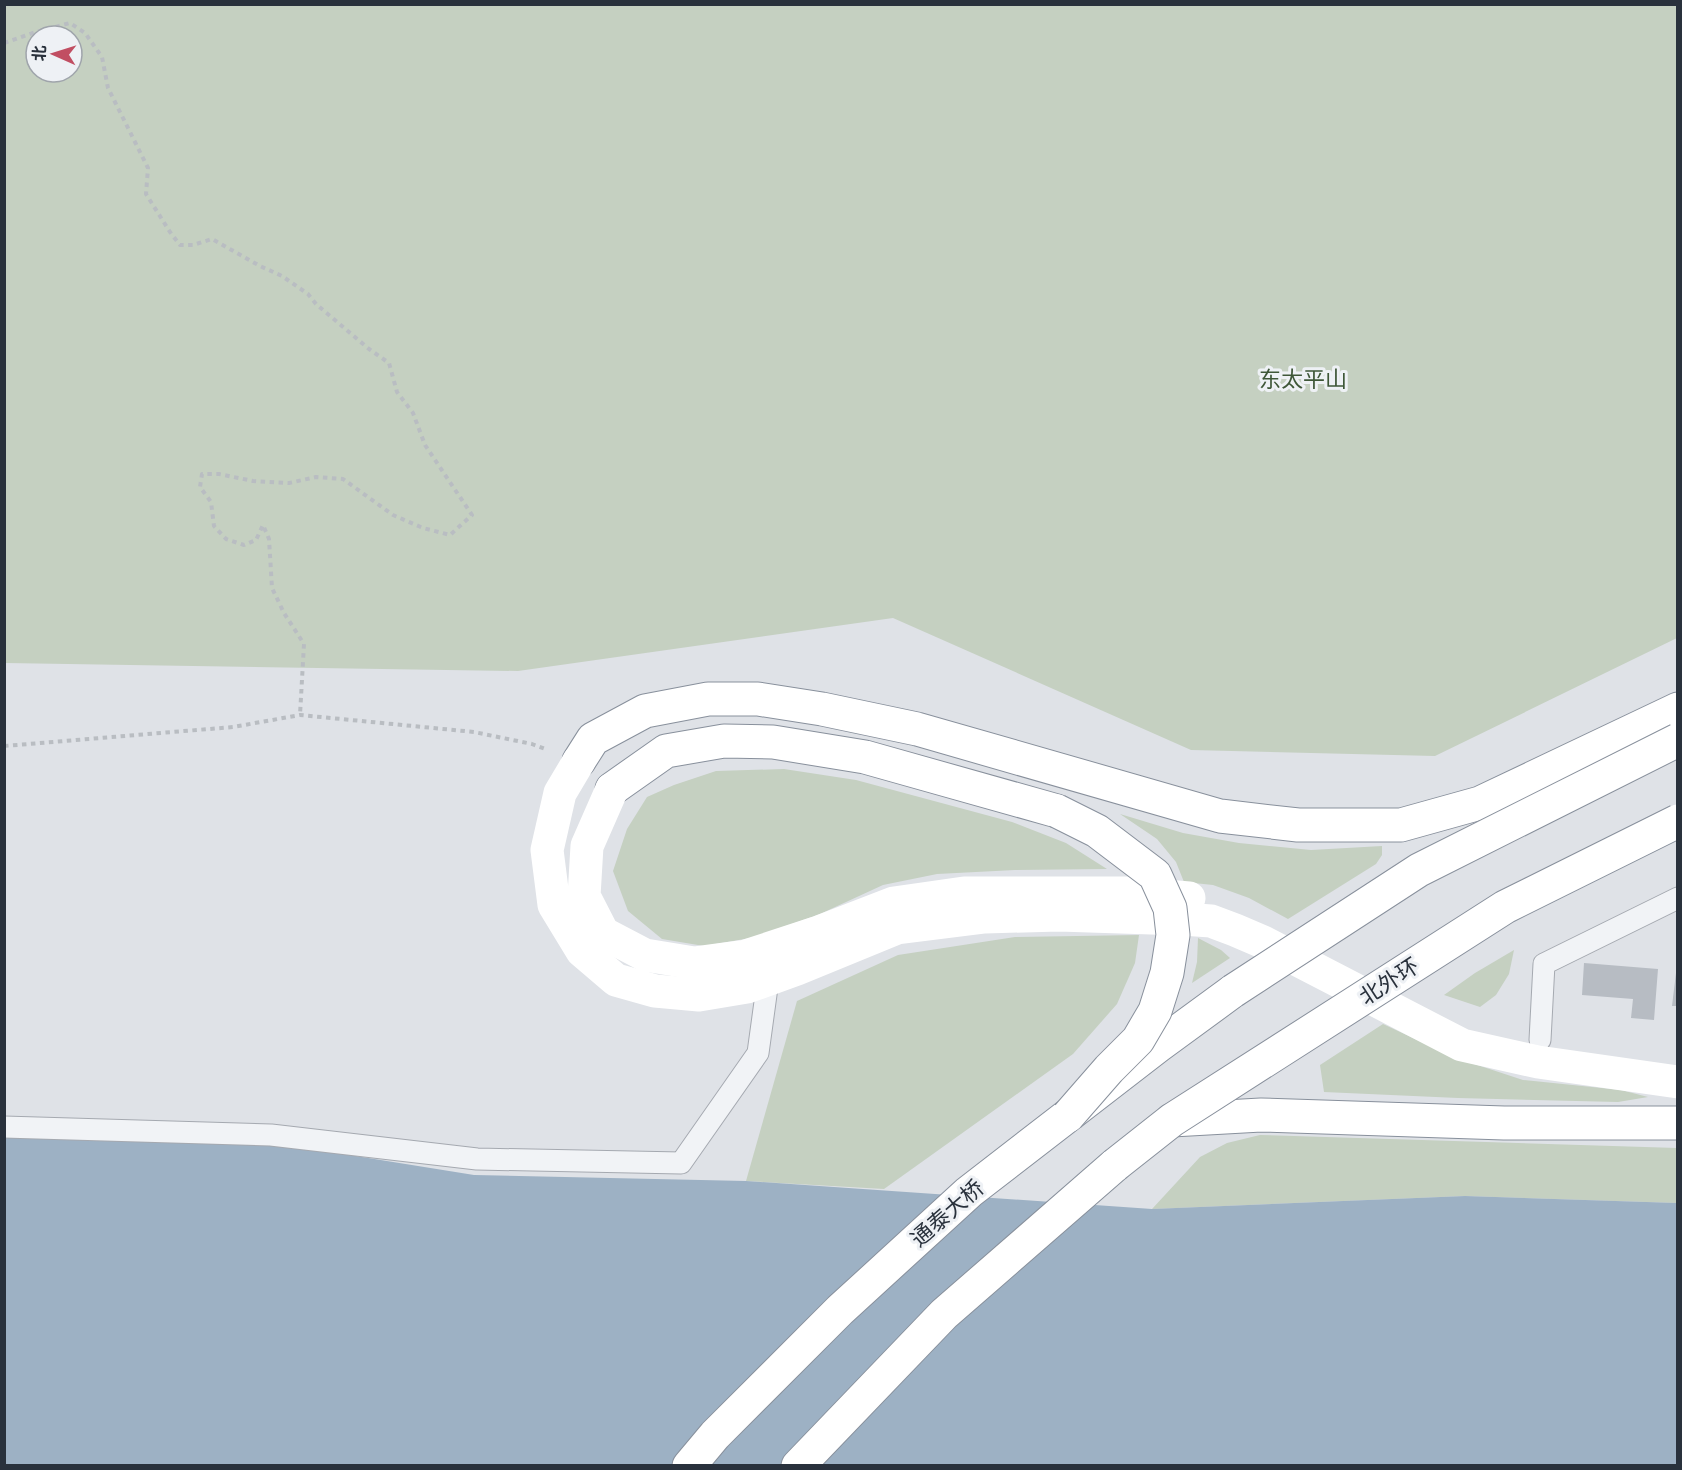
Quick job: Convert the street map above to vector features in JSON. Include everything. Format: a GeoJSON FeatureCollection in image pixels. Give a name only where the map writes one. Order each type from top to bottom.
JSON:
{"type":"FeatureCollection","features":[{"type":"Feature","properties":{"kind":"main road"},"geometry":{"type":"LineString","coordinates":[[1677,709],[1480,803],[1401,825],[1298,825],[1220,816],[917,729],[822,709],[758,699],[708,699],[645,711],[593,739],[560,793],[547,850],[554,905],[582,951],[616,980],[655,991],[699,995],[747,987],[766,965],[819,932],[894,903],[964,893],[1130,893],[1206,900],[1254,916],[1473,1029],[1677,1060]]}},
{"type":"Feature","properties":{"kind":"main road","name":"通泰大桥"},"geometry":{"type":"LineString","coordinates":[[689,1466],[715,1435],[840,1310],[969,1192],[1158,1046],[1233,992],[1419,870],[1677,740]]}},
{"type":"Feature","properties":{"kind":"main road"},"geometry":{"type":"LineString","coordinates":[[1068,1116],[1138,1040],[1155,1011],[1167,973],[1173,935],[1170,908],[1155,875],[1097,831],[1057,811],[865,757],[773,742],[724,741],[666,751],[612,789],[587,846],[584,896],[603,933],[645,955],[694,963],[746,956],[766,965],[897,928],[996,916],[1059,915],[1182,919],[1210,921],[1263,942],[1462,1045],[1538,1062],[1677,1082]]}},
{"type":"Feature","properties":{"kind":"main road","name":"北外环"},"geometry":{"type":"LineString","coordinates":[[798,1466],[944,1314],[1115,1165],[1172,1120],[1505,908],[1677,821]]}},
{"type":"Feature","properties":{"kind":"main road"},"geometry":{"type":"LineString","coordinates":[[1172,1120],[1261,1114],[1431,1121],[1677,1123]]}},
{"type":"Feature","properties":{"kind":"lane"},"geometry":{"type":"LineString","coordinates":[[1540,1040],[1544,964],[1677,898]]}},
{"type":"Feature","properties":{"kind":"lane"},"geometry":{"type":"LineString","coordinates":[[4,1127],[271,1135],[477,1159],[681,1163],[758,1053],[766,965]]}},
{"type":"Feature","properties":{"kind":"path"},"geometry":{"type":"LineString","coordinates":[[4,43],[70,23],[85,33],[102,57],[108,88],[148,168],[146,194],[180,245],[193,245],[212,239],[282,276],[308,294],[316,304],[389,363],[398,392],[413,413],[425,445],[472,515],[450,536],[423,528],[393,515],[343,479],[315,477],[289,483],[202,474],[200,487],[210,502],[214,526],[226,539],[244,544],[256,540],[263,525],[269,539],[272,588],[284,613],[304,644],[300,715]]}},
{"type":"Feature","properties":{"kind":"path"},"geometry":{"type":"LineString","coordinates":[[4,746],[233,727],[300,715],[474,732],[532,744],[579,761]]}},
{"type":"Feature","properties":{"kind":"green space","name":"东太平山"},"geometry":{"type":"Polygon","coordinates":[[[5,4],[1677,5],[1677,638],[1435,756],[1191,750],[893,618],[518,671],[5,663],[5,4]]]}},
{"type":"Feature","properties":{"kind":"green space"},"geometry":{"type":"Polygon","coordinates":[[[784,769],[856,780],[1012,822],[1066,843],[1107,869],[937,874],[883,885],[820,914],[756,937],[704,946],[662,939],[628,911],[613,871],[627,829],[647,797],[716,771],[784,769]]]}},
{"type":"Feature","properties":{"kind":"green space"},"geometry":{"type":"Polygon","coordinates":[[[1120,814],[1183,833],[1239,843],[1311,850],[1382,846],[1382,855],[1376,864],[1288,919],[1249,898],[1213,885],[1184,882],[1176,862],[1157,839],[1120,814]]]}},
{"type":"Feature","properties":{"kind":"green space"},"geometry":{"type":"Polygon","coordinates":[[[1139,935],[1135,963],[1117,1004],[1073,1054],[884,1189],[746,1181],[797,1001],[898,955],[1015,937],[1139,935]]]}},
{"type":"Feature","properties":{"kind":"green space"},"geometry":{"type":"Polygon","coordinates":[[[1198,938],[1221,950],[1230,958],[1192,983],[1197,962],[1198,938]]]}},
{"type":"Feature","properties":{"kind":"green space"},"geometry":{"type":"Polygon","coordinates":[[[1514,950],[1509,974],[1496,995],[1480,1007],[1444,995],[1475,973],[1514,950]]]}},
{"type":"Feature","properties":{"kind":"green space"},"geometry":{"type":"Polygon","coordinates":[[[1383,1024],[1456,1058],[1523,1080],[1621,1090],[1648,1097],[1618,1102],[1324,1092],[1320,1065],[1383,1024]]]}},
{"type":"Feature","properties":{"kind":"green space"},"geometry":{"type":"Polygon","coordinates":[[[1260,1135],[1677,1148],[1677,1203],[1465,1196],[1152,1209],[1200,1157],[1227,1143],[1260,1135]]]}},
{"type":"Feature","properties":{"kind":"water"},"geometry":{"type":"Polygon","coordinates":[[[5,1134],[281,1144],[474,1175],[746,1181],[1152,1209],[1465,1196],[1677,1203],[1677,1465],[5,1466],[5,1134]]]}},
{"type":"Feature","properties":{"kind":"building"},"geometry":{"type":"Polygon","coordinates":[[[1584,963],[1658,969],[1654,1020],[1631,1018],[1633,999],[1582,995],[1584,963]]]}},
{"type":"Feature","properties":{"kind":"building"},"geometry":{"type":"Polygon","coordinates":[[[1676,973],[1678,973],[1678,1006],[1672,1006],[1676,973]]]}}]}
